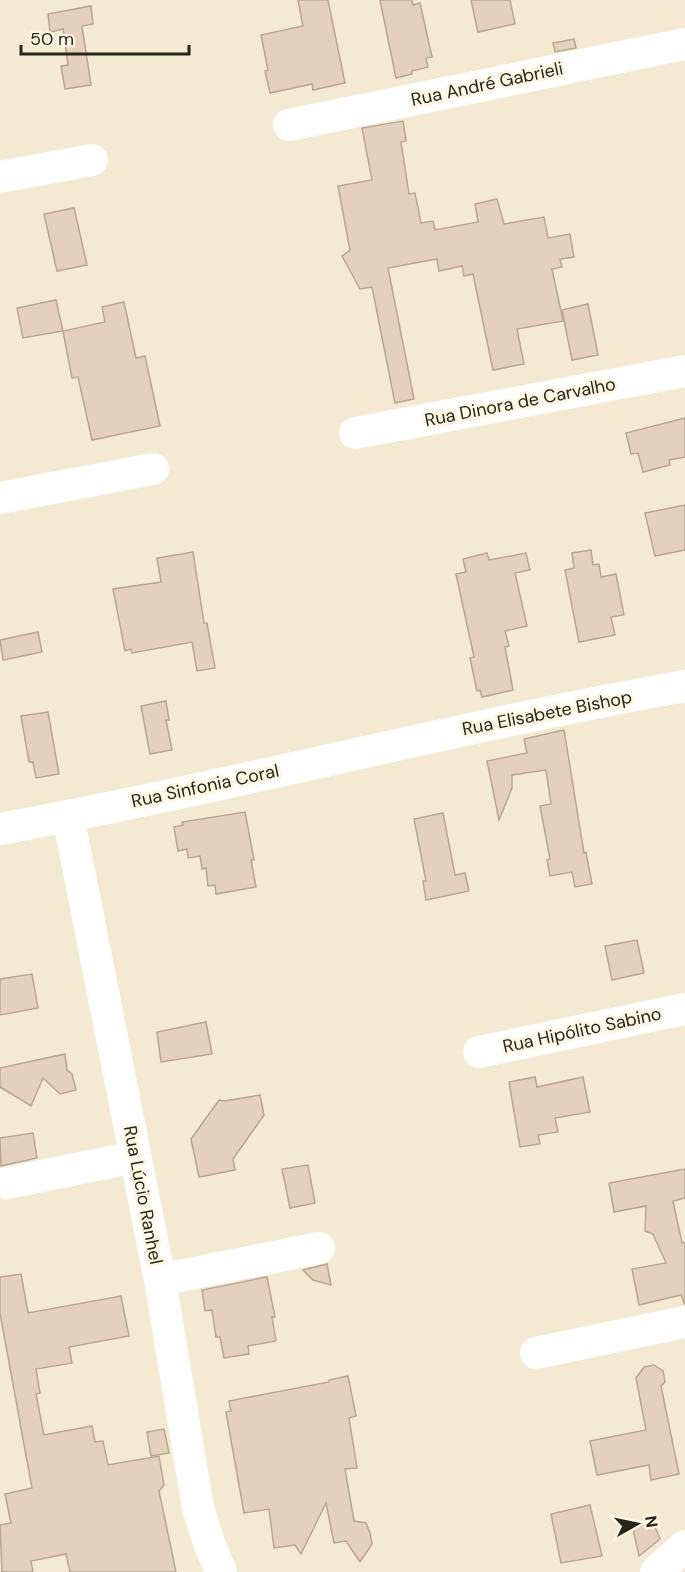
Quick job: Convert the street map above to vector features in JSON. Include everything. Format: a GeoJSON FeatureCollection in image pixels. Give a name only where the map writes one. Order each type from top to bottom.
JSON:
{"type":"FeatureCollection","features":[{"type":"Feature","properties":{"kind":"street","name":"Rua André Gabrieli"},"geometry":{"type":"LineString","coordinates":[[290,126],[685,44]]}},
{"type":"Feature","properties":{"kind":"street"},"geometry":{"type":"LineString","coordinates":[[0,177],[92,160]]}},
{"type":"Feature","properties":{"kind":"street","name":"Rua Dinora de Carvalho"},"geometry":{"type":"LineString","coordinates":[[355,433],[685,371]]}},
{"type":"Feature","properties":{"kind":"street"},"geometry":{"type":"LineString","coordinates":[[0,498],[153,469]]}},
{"type":"Feature","properties":{"kind":"street","name":"Rua Elisabete Bishop"},"geometry":{"type":"LineString","coordinates":[[409,742],[497,722],[685,686]]}},
{"type":"Feature","properties":{"kind":"street","name":"Rua Sinfonia Coral"},"geometry":{"type":"LineString","coordinates":[[0,829],[409,742]]}},
{"type":"Feature","properties":{"kind":"street","name":"Rua Lúcio Ranhel"},"geometry":{"type":"LineString","coordinates":[[68,816],[160,1280],[198,1508],[221,1572]]}},
{"type":"Feature","properties":{"kind":"street","name":"Rua Hipólito Sabino"},"geometry":{"type":"LineString","coordinates":[[479,1052],[685,1009]]}},
{"type":"Feature","properties":{"kind":"street"},"geometry":{"type":"LineString","coordinates":[[7,1183],[135,1157]]}},
{"type":"Feature","properties":{"kind":"street"},"geometry":{"type":"LineString","coordinates":[[160,1280],[319,1248]]}},
{"type":"Feature","properties":{"kind":"street"},"geometry":{"type":"LineString","coordinates":[[536,1353],[685,1322]]}},
{"type":"Feature","properties":{"kind":"street"},"geometry":{"type":"LineString","coordinates":[[656,1572],[685,1546]]}},
{"type":"Feature","properties":{"kind":"building"},"geometry":{"type":"Polygon","coordinates":[[[298,0],[328,0],[345,83],[313,90],[312,84],[270,93],[261,35],[303,26],[298,0]]]}},
{"type":"Feature","properties":{"kind":"building"},"geometry":{"type":"Polygon","coordinates":[[[380,0],[412,0],[413,5],[420,3],[432,57],[426,58],[428,67],[396,78],[380,0]]]}},
{"type":"Feature","properties":{"kind":"building"},"geometry":{"type":"Polygon","coordinates":[[[471,0],[510,0],[515,24],[478,32],[471,0]]]}},
{"type":"Feature","properties":{"kind":"building"},"geometry":{"type":"Polygon","coordinates":[[[91,6],[93,24],[82,26],[91,85],[65,89],[61,66],[68,65],[63,29],[50,32],[48,14],[91,6]]]}},
{"type":"Feature","properties":{"kind":"building"},"geometry":{"type":"Polygon","coordinates":[[[574,39],[576,48],[555,52],[553,43],[574,39]]]}},
{"type":"Feature","properties":{"kind":"building"},"geometry":{"type":"Polygon","coordinates":[[[403,121],[406,141],[401,142],[409,194],[415,193],[421,223],[433,221],[435,230],[478,222],[475,204],[497,199],[504,224],[544,217],[548,238],[570,234],[574,257],[560,259],[562,267],[552,269],[563,321],[517,329],[524,364],[493,370],[473,274],[464,276],[462,266],[439,271],[437,259],[388,268],[414,399],[395,403],[372,287],[360,289],[342,256],[350,250],[338,186],[372,180],[362,128],[403,121]]]}},
{"type":"Feature","properties":{"kind":"building"},"geometry":{"type":"Polygon","coordinates":[[[74,208],[87,265],[57,271],[44,214],[74,208]]]}},
{"type":"Feature","properties":{"kind":"building"},"geometry":{"type":"Polygon","coordinates":[[[56,300],[63,331],[23,338],[17,308],[56,300]]]}},
{"type":"Feature","properties":{"kind":"building"},"geometry":{"type":"Polygon","coordinates":[[[124,302],[136,358],[145,356],[160,426],[92,440],[78,377],[72,378],[63,331],[105,322],[102,307],[124,302]]]}},
{"type":"Feature","properties":{"kind":"building"},"geometry":{"type":"Polygon","coordinates":[[[588,304],[598,355],[572,360],[562,310],[588,304]]]}},
{"type":"Feature","properties":{"kind":"building"},"geometry":{"type":"Polygon","coordinates":[[[685,418],[685,457],[669,460],[670,465],[643,472],[638,453],[631,454],[626,433],[685,418]]]}},
{"type":"Feature","properties":{"kind":"building"},"geometry":{"type":"Polygon","coordinates":[[[685,505],[685,550],[655,556],[645,513],[685,505]]]}},
{"type":"Feature","properties":{"kind":"building"},"geometry":{"type":"Polygon","coordinates":[[[591,550],[593,565],[599,564],[601,577],[616,574],[624,615],[611,617],[615,635],[579,642],[565,570],[574,568],[572,553],[591,550]]]}},
{"type":"Feature","properties":{"kind":"building"},"geometry":{"type":"Polygon","coordinates":[[[193,552],[204,623],[207,623],[215,668],[197,671],[192,642],[132,653],[131,649],[125,651],[113,589],[161,582],[157,558],[193,552]]]}},
{"type":"Feature","properties":{"kind":"building"},"geometry":{"type":"Polygon","coordinates":[[[487,553],[489,560],[526,553],[530,570],[515,573],[527,626],[505,631],[509,646],[505,647],[513,690],[482,697],[480,690],[477,691],[470,658],[474,657],[456,574],[466,572],[463,559],[487,553]]]}},
{"type":"Feature","properties":{"kind":"building"},"geometry":{"type":"Polygon","coordinates":[[[38,632],[42,652],[3,660],[0,640],[38,632]]]}},
{"type":"Feature","properties":{"kind":"building"},"geometry":{"type":"Polygon","coordinates":[[[166,701],[169,720],[166,720],[172,750],[150,754],[141,706],[166,701]]]}},
{"type":"Feature","properties":{"kind":"building"},"geometry":{"type":"Polygon","coordinates":[[[48,712],[59,774],[36,778],[33,762],[29,762],[21,716],[48,712]]]}},
{"type":"Feature","properties":{"kind":"building"},"geometry":{"type":"Polygon","coordinates":[[[564,730],[584,853],[586,852],[592,884],[575,887],[572,872],[550,876],[547,860],[550,859],[540,806],[551,804],[546,770],[512,775],[512,788],[499,820],[487,761],[527,753],[524,739],[564,730]]]}},
{"type":"Feature","properties":{"kind":"building"},"geometry":{"type":"Polygon","coordinates":[[[245,812],[254,860],[251,860],[256,887],[216,894],[215,885],[208,886],[206,868],[202,869],[200,856],[188,858],[187,849],[178,851],[174,827],[183,825],[182,822],[245,812]]]}},
{"type":"Feature","properties":{"kind":"building"},"geometry":{"type":"Polygon","coordinates":[[[443,813],[455,875],[465,873],[469,891],[426,900],[423,881],[426,881],[414,819],[443,813]]]}},
{"type":"Feature","properties":{"kind":"building"},"geometry":{"type":"Polygon","coordinates":[[[637,940],[644,973],[612,980],[605,946],[637,940]]]}},
{"type":"Feature","properties":{"kind":"building"},"geometry":{"type":"Polygon","coordinates":[[[32,974],[38,1008],[0,1015],[0,979],[32,974]]]}},
{"type":"Feature","properties":{"kind":"building"},"geometry":{"type":"Polygon","coordinates":[[[206,1022],[212,1054],[161,1062],[157,1032],[206,1022]]]}},
{"type":"Feature","properties":{"kind":"building"},"geometry":{"type":"Polygon","coordinates":[[[65,1054],[67,1070],[72,1074],[76,1090],[60,1094],[43,1078],[31,1106],[0,1087],[0,1068],[65,1054]]]}},
{"type":"Feature","properties":{"kind":"building"},"geometry":{"type":"Polygon","coordinates":[[[535,1077],[537,1087],[583,1077],[590,1112],[555,1118],[558,1132],[538,1135],[540,1144],[520,1147],[509,1082],[535,1077]]]}},
{"type":"Feature","properties":{"kind":"building"},"geometry":{"type":"Polygon","coordinates":[[[260,1095],[264,1115],[233,1159],[235,1170],[199,1177],[191,1139],[219,1100],[260,1095]]]}},
{"type":"Feature","properties":{"kind":"building"},"geometry":{"type":"Polygon","coordinates":[[[33,1133],[37,1158],[1,1166],[0,1138],[33,1133]]]}},
{"type":"Feature","properties":{"kind":"building"},"geometry":{"type":"Polygon","coordinates":[[[308,1165],[315,1203],[290,1208],[282,1169],[308,1165]]]}},
{"type":"Feature","properties":{"kind":"building"},"geometry":{"type":"Polygon","coordinates":[[[685,1169],[685,1198],[673,1201],[682,1243],[685,1242],[685,1305],[681,1295],[639,1305],[632,1269],[666,1263],[653,1234],[645,1231],[646,1206],[614,1212],[609,1183],[685,1169]]]}},
{"type":"Feature","properties":{"kind":"building"},"geometry":{"type":"Polygon","coordinates":[[[327,1264],[331,1285],[313,1280],[303,1270],[327,1264]]]}},
{"type":"Feature","properties":{"kind":"building"},"geometry":{"type":"Polygon","coordinates":[[[21,1274],[28,1313],[121,1296],[129,1336],[69,1347],[72,1363],[36,1369],[40,1393],[36,1394],[44,1435],[92,1426],[95,1442],[103,1441],[108,1465],[159,1456],[164,1485],[159,1491],[176,1572],[70,1572],[66,1554],[31,1561],[33,1572],[2,1572],[0,1525],[11,1523],[5,1494],[32,1488],[0,1313],[0,1277],[21,1274]]]}},
{"type":"Feature","properties":{"kind":"building"},"geometry":{"type":"Polygon","coordinates":[[[267,1277],[275,1317],[272,1317],[276,1341],[248,1346],[249,1354],[224,1358],[220,1337],[216,1337],[212,1310],[205,1311],[202,1290],[267,1277]]]}},
{"type":"Feature","properties":{"kind":"building"},"geometry":{"type":"Polygon","coordinates":[[[654,1365],[663,1371],[665,1382],[661,1386],[679,1474],[651,1480],[649,1465],[597,1475],[590,1441],[646,1430],[636,1378],[644,1367],[654,1365]]]}},
{"type":"Feature","properties":{"kind":"building"},"geometry":{"type":"Polygon","coordinates":[[[348,1376],[356,1416],[349,1418],[357,1468],[345,1469],[354,1521],[366,1523],[372,1544],[360,1562],[346,1541],[334,1543],[326,1503],[301,1554],[295,1545],[274,1548],[269,1509],[244,1513],[226,1412],[231,1411],[229,1401],[329,1382],[329,1380],[348,1376]]]}},
{"type":"Feature","properties":{"kind":"building"},"geometry":{"type":"Polygon","coordinates":[[[164,1429],[169,1453],[151,1456],[147,1432],[164,1429]]]}},
{"type":"Feature","properties":{"kind":"building"},"geometry":{"type":"Polygon","coordinates":[[[590,1505],[602,1556],[561,1563],[551,1514],[590,1505]]]}},
{"type":"Feature","properties":{"kind":"building"},"geometry":{"type":"Polygon","coordinates":[[[652,1520],[660,1539],[639,1556],[633,1529],[652,1520]]]}}]}
